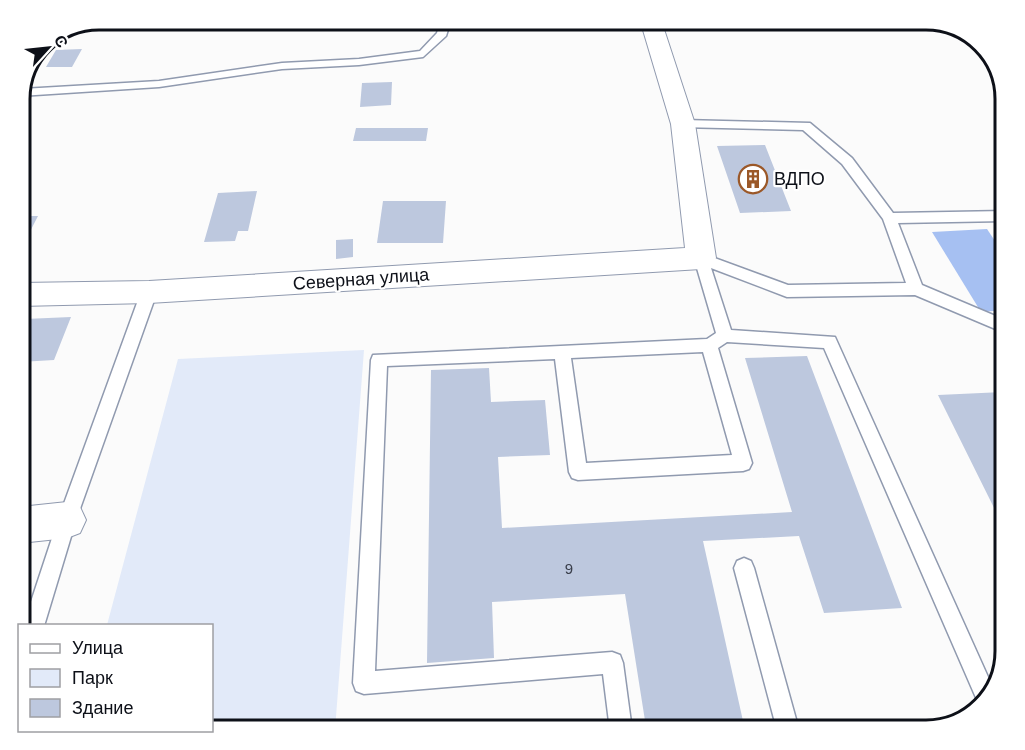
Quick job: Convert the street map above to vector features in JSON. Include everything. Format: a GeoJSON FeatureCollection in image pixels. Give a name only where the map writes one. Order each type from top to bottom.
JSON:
{"type":"FeatureCollection","features":[{"type":"Feature","properties":{"kind":"street"},"geometry":{"type":"LineString","coordinates":[[653,30],[683,124],[701,258]]}},
{"type":"Feature","properties":{"kind":"street","name":"Северная улица"},"geometry":{"type":"LineString","coordinates":[[30,295],[149,292],[701,258]]}},
{"type":"Feature","properties":{"kind":"street"},"geometry":{"type":"LineString","coordinates":[[30,524],[67,520]]}},
{"type":"Feature","properties":{"kind":"lane"},"geometry":{"type":"LineString","coordinates":[[30,92],[159,84],[282,66],[359,62],[423,54],[443,30]]}},
{"type":"Feature","properties":{"kind":"lane"},"geometry":{"type":"LineString","coordinates":[[683,124],[806,126],[847,161],[889,218],[916,289]]}},
{"type":"Feature","properties":{"kind":"lane"},"geometry":{"type":"LineString","coordinates":[[889,218],[995,216]]}},
{"type":"Feature","properties":{"kind":"lane"},"geometry":{"type":"LineString","coordinates":[[701,258],[788,291],[916,289],[995,323]]}},
{"type":"Feature","properties":{"kind":"lane"},"geometry":{"type":"LineString","coordinates":[[562,351],[578,472],[743,463],[701,258]]}},
{"type":"Feature","properties":{"kind":"lane"},"geometry":{"type":"LineString","coordinates":[[34,624],[67,520],[149,292]]}},
{"type":"Feature","properties":{"kind":"lane"},"geometry":{"type":"LineString","coordinates":[[620,720],[612,663],[364,683],[379,360],[717,341],[829,342],[983,691]]}},
{"type":"Feature","properties":{"kind":"lane"},"geometry":{"type":"LineString","coordinates":[[744,568],[785,720]]}},
{"type":"Feature","properties":{"kind":"green space"},"geometry":{"type":"Polygon","coordinates":[[[364,350],[336,720],[213,720],[213,624],[107,624],[178,359],[364,350]]]}},
{"type":"Feature","properties":{"kind":"shaded area"},"geometry":{"type":"Polygon","coordinates":[[[987,229],[995,241],[995,311],[981,312],[932,232],[987,229]]]}},
{"type":"Feature","properties":{"kind":"building"},"geometry":{"type":"Polygon","coordinates":[[[82,49],[72,67],[46,67],[56,50],[82,49]]]}},
{"type":"Feature","properties":{"kind":"building"},"geometry":{"type":"Polygon","coordinates":[[[392,82],[391,105],[360,107],[362,83],[392,82]]]}},
{"type":"Feature","properties":{"kind":"building"},"geometry":{"type":"Polygon","coordinates":[[[356,128],[428,128],[426,141],[353,141],[356,128]]]}},
{"type":"Feature","properties":{"kind":"building","name":"ВДПО"},"geometry":{"type":"Polygon","coordinates":[[[765,145],[791,211],[740,213],[717,146],[765,145]]]}},
{"type":"Feature","properties":{"kind":"building"},"geometry":{"type":"Polygon","coordinates":[[[257,191],[248,231],[238,231],[235,241],[204,242],[218,193],[257,191]]]}},
{"type":"Feature","properties":{"kind":"building"},"geometry":{"type":"Polygon","coordinates":[[[383,201],[446,201],[443,243],[377,243],[383,201]]]}},
{"type":"Feature","properties":{"kind":"building"},"geometry":{"type":"Polygon","coordinates":[[[30,216],[38,216],[30,232],[30,216]]]}},
{"type":"Feature","properties":{"kind":"building"},"geometry":{"type":"Polygon","coordinates":[[[353,239],[353,257],[336,259],[336,240],[353,239]]]}},
{"type":"Feature","properties":{"kind":"building"},"geometry":{"type":"Polygon","coordinates":[[[71,317],[54,360],[30,361],[30,319],[71,317]]]}},
{"type":"Feature","properties":{"kind":"building"},"geometry":{"type":"Polygon","coordinates":[[[807,356],[902,608],[824,613],[799,536],[703,541],[743,720],[645,720],[625,594],[492,602],[494,658],[427,663],[431,370],[489,368],[491,402],[545,400],[550,455],[498,457],[502,528],[792,512],[745,358],[807,356]]]}},
{"type":"Feature","properties":{"kind":"building"},"geometry":{"type":"Polygon","coordinates":[[[995,392],[995,510],[938,395],[995,392]]]}},
{"type":"Feature","properties":{"kind":"place","name":"ВДПО"},"geometry":{"type":"Point","coordinates":[753,179]}}]}
